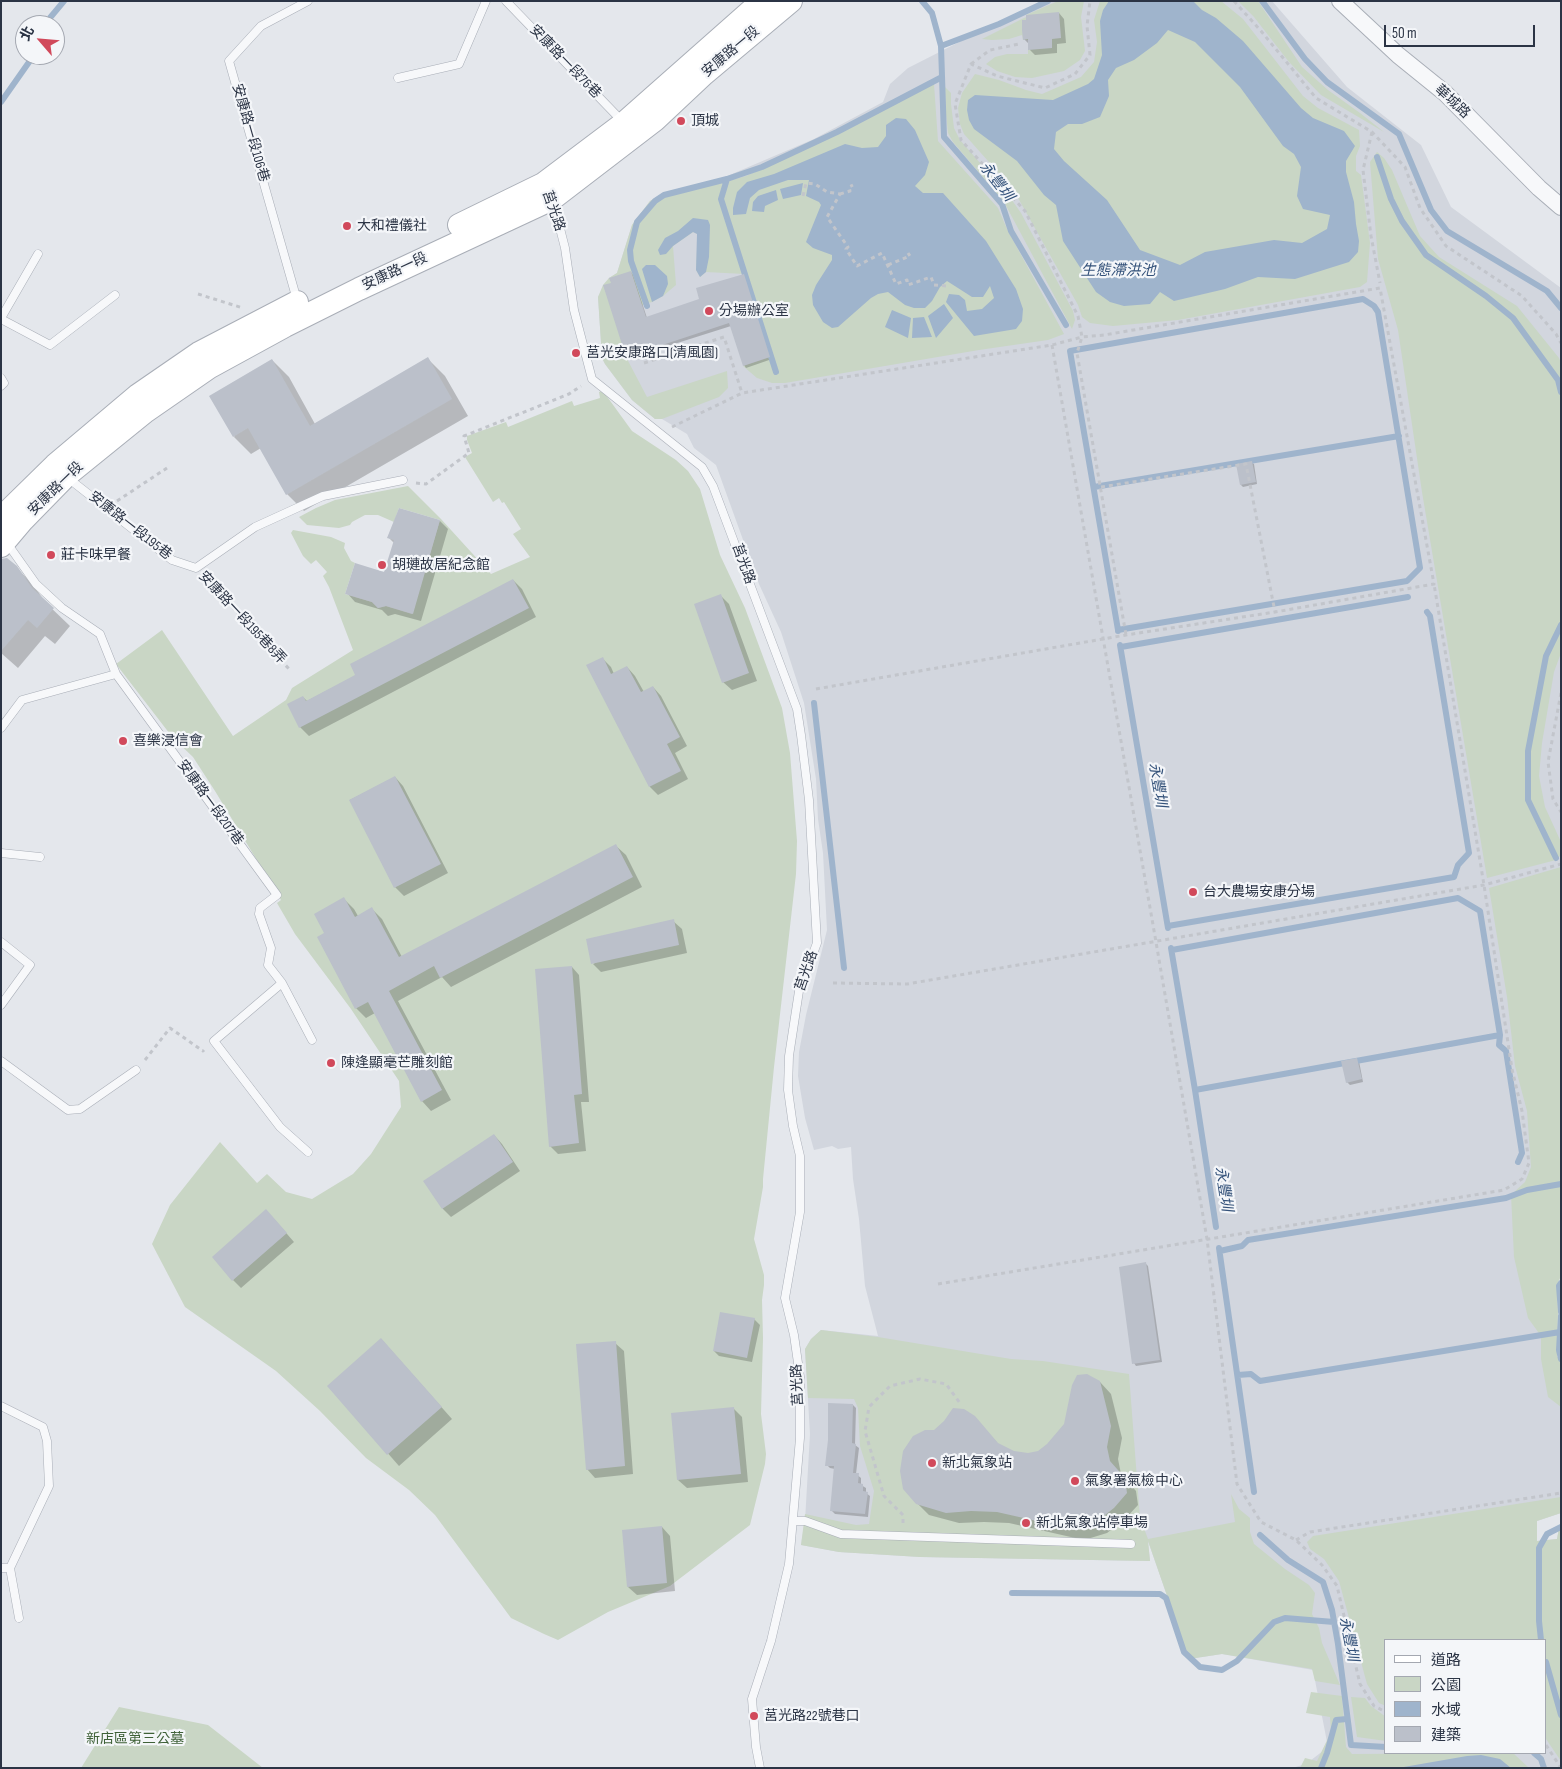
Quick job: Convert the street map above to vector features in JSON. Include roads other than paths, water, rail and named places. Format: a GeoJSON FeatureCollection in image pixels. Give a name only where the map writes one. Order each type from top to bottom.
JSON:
{"type":"FeatureCollection","features":[{"type":"Feature","properties":{"kind":"main road","name":"安康路一段"},"geometry":{"type":"LineString","coordinates":[[3,544],[10,513],[61,470],[138,395],[199,353],[298,302],[548,191],[762,1]]}},
{"type":"Feature","properties":{"kind":"main road","name":"安康路一段"},"geometry":{"type":"LineString","coordinates":[[61,470],[210,367],[285,326],[548,191],[655,120],[704,74],[791,1]]}},
{"type":"Feature","properties":{"kind":"street","name":"華城路"},"geometry":{"type":"LineString","coordinates":[[1340,1],[1398,55],[1445,94],[1539,188],[1561,207]]}},
{"type":"Feature","properties":{"kind":"lane","name":"安康路一段106巷"},"geometry":{"type":"LineString","coordinates":[[298,302],[229,60],[261,26],[308,1]]}},
{"type":"Feature","properties":{"kind":"lane"},"geometry":{"type":"LineString","coordinates":[[398,78],[459,64],[486,1]]}},
{"type":"Feature","properties":{"kind":"lane","name":"安康路一段76巷"},"geometry":{"type":"LineString","coordinates":[[506,1],[624,123]]}},
{"type":"Feature","properties":{"kind":"lane","name":"莒光路"},"geometry":{"type":"LineString","coordinates":[[548,191],[565,248],[574,310],[592,379],[702,468],[713,486],[797,709],[801,735],[808,800],[817,944],[799,991],[789,1056],[788,1090],[793,1126],[800,1156],[800,1212],[785,1298],[794,1335],[800,1377],[800,1438],[789,1564],[771,1641],[752,1699],[756,1747],[760,1768]]}},
{"type":"Feature","properties":{"kind":"lane"},"geometry":{"type":"LineString","coordinates":[[38,254],[1,319],[50,345],[115,295]]}},
{"type":"Feature","properties":{"kind":"lane"},"geometry":{"type":"LineString","coordinates":[[1,378],[4,383],[1,386]]}},
{"type":"Feature","properties":{"kind":"lane","name":"安康路一段195巷"},"geometry":{"type":"LineString","coordinates":[[61,470],[172,560],[196,568],[255,527],[323,496],[403,480]]}},
{"type":"Feature","properties":{"kind":"lane","name":"安康路一段207巷"},"geometry":{"type":"LineString","coordinates":[[3,544],[36,584],[62,608],[100,634],[116,674],[277,895],[260,908],[259,914],[271,948],[268,965],[282,983]]}},
{"type":"Feature","properties":{"kind":"lane"},"geometry":{"type":"LineString","coordinates":[[1,728],[22,700],[116,674]]}},
{"type":"Feature","properties":{"kind":"lane"},"geometry":{"type":"LineString","coordinates":[[1,853],[40,856]]}},
{"type":"Feature","properties":{"kind":"lane"},"geometry":{"type":"LineString","coordinates":[[1,942],[30,965],[1,1005]]}},
{"type":"Feature","properties":{"kind":"lane"},"geometry":{"type":"LineString","coordinates":[[308,1152],[280,1127],[214,1041],[282,983],[312,1040]]}},
{"type":"Feature","properties":{"kind":"lane"},"geometry":{"type":"LineString","coordinates":[[1,1061],[68,1110],[80,1109],[136,1070]]}},
{"type":"Feature","properties":{"kind":"lane"},"geometry":{"type":"LineString","coordinates":[[1,1406],[43,1427],[47,1441],[49,1486],[10,1568],[19,1618]]}},
{"type":"Feature","properties":{"kind":"lane"},"geometry":{"type":"LineString","coordinates":[[792,1520],[805,1521],[841,1534],[1130,1544]]}},
{"type":"Feature","properties":{"kind":"lane"},"geometry":{"type":"LineString","coordinates":[[1,1568],[10,1568]]}},
{"type":"Feature","properties":{"kind":"water","name":"生態滯洪池"},"geometry":{"type":"Polygon","coordinates":[[[1109,1],[1193,1],[1243,41],[1301,108],[1313,118],[1344,131],[1355,146],[1346,161],[1346,172],[1354,202],[1359,241],[1358,252],[1349,262],[1295,279],[1258,277],[1225,289],[1174,301],[1160,292],[1150,304],[1124,306],[1110,302],[1096,292],[1063,241],[1056,205],[1044,195],[1017,161],[974,129],[969,120],[967,110],[968,100],[975,95],[1053,100],[1088,84],[1094,79],[1102,55],[1100,21],[1103,10],[1109,1]],[[1168,30],[1157,43],[1134,60],[1116,68],[1108,80],[1109,96],[1100,117],[1082,124],[1068,124],[1056,132],[1054,149],[1064,161],[1107,200],[1140,250],[1180,265],[1205,252],[1274,240],[1302,243],[1327,229],[1330,215],[1303,209],[1297,196],[1301,167],[1294,154],[1283,146],[1240,87],[1195,42],[1168,30]]]}},
{"type":"Feature","properties":{"kind":"water"},"geometry":{"type":"Polygon","coordinates":[[[896,118],[906,119],[915,130],[929,162],[925,175],[915,186],[923,193],[943,193],[986,241],[1016,289],[1023,309],[1022,321],[1016,329],[974,336],[946,302],[949,294],[959,295],[965,300],[967,311],[982,309],[994,298],[990,286],[983,297],[972,297],[947,281],[940,287],[932,301],[925,308],[914,308],[905,305],[888,292],[878,294],[838,327],[832,328],[823,322],[813,305],[812,295],[832,260],[832,255],[813,248],[806,242],[821,205],[819,202],[806,196],[809,180],[788,180],[759,190],[750,198],[746,214],[733,215],[737,192],[747,182],[774,174],[845,144],[862,148],[878,147],[886,136],[886,125],[896,118]]]}},
{"type":"Feature","properties":{"kind":"water"},"geometry":{"type":"Polygon","coordinates":[[[803,183],[801,195],[783,199],[780,189],[803,183]]]}},
{"type":"Feature","properties":{"kind":"water"},"geometry":{"type":"Polygon","coordinates":[[[776,190],[778,200],[765,206],[764,212],[752,211],[753,202],[758,196],[776,190]]]}},
{"type":"Feature","properties":{"kind":"water"},"geometry":{"type":"Polygon","coordinates":[[[693,218],[708,220],[710,225],[709,257],[706,272],[700,277],[696,270],[697,234],[693,232],[673,246],[666,254],[660,255],[658,250],[665,238],[678,231],[693,218]]]}},
{"type":"Feature","properties":{"kind":"water"},"geometry":{"type":"Polygon","coordinates":[[[646,265],[655,265],[667,276],[668,284],[663,296],[652,302],[642,269],[646,265]]]}},
{"type":"Feature","properties":{"kind":"water"},"geometry":{"type":"Polygon","coordinates":[[[944,304],[953,318],[936,338],[928,316],[944,304]]]}},
{"type":"Feature","properties":{"kind":"water"},"geometry":{"type":"Polygon","coordinates":[[[892,310],[911,318],[908,338],[885,327],[892,310]]]}},
{"type":"Feature","properties":{"kind":"water"},"geometry":{"type":"Polygon","coordinates":[[[924,317],[932,337],[912,338],[913,318],[924,317]]]}},
{"type":"Feature","properties":{"kind":"water"},"geometry":{"type":"Polygon","coordinates":[[[1481,1755],[1500,1759],[1511,1768],[1398,1768],[1467,1756],[1481,1755]]]}},
{"type":"Feature","properties":{"kind":"waterway"},"geometry":{"type":"LineString","coordinates":[[52,15],[64,1]]}},
{"type":"Feature","properties":{"kind":"waterway","name":"永豐圳"},"geometry":{"type":"LineString","coordinates":[[922,1],[932,13],[941,46],[944,137],[1002,204],[1011,231],[1066,325]]}},
{"type":"Feature","properties":{"kind":"waterway","name":"永豐圳"},"geometry":{"type":"LineString","coordinates":[[941,46],[999,24],[1048,1]]}},
{"type":"Feature","properties":{"kind":"waterway"},"geometry":{"type":"LineString","coordinates":[[1262,1],[1305,59],[1327,82],[1399,134],[1431,210],[1447,231],[1547,291],[1561,308]]}},
{"type":"Feature","properties":{"kind":"waterway"},"geometry":{"type":"LineString","coordinates":[[1,102],[27,65]]}},
{"type":"Feature","properties":{"kind":"waterway"},"geometry":{"type":"LineString","coordinates":[[647,306],[631,261],[630,250],[637,222],[655,201],[664,195],[727,179],[762,167],[837,132],[942,77]]}},
{"type":"Feature","properties":{"kind":"waterway"},"geometry":{"type":"LineString","coordinates":[[1377,157],[1391,199],[1402,221],[1426,255],[1486,296],[1513,318],[1558,380],[1561,392]]}},
{"type":"Feature","properties":{"kind":"waterway"},"geometry":{"type":"LineString","coordinates":[[727,179],[721,199],[776,372]]}},
{"type":"Feature","properties":{"kind":"waterway"},"geometry":{"type":"LineString","coordinates":[[1118,630],[1407,581],[1420,568],[1378,312],[1374,306],[1363,299],[1070,351],[1118,631]]}},
{"type":"Feature","properties":{"kind":"waterway"},"geometry":{"type":"LineString","coordinates":[[1094,487],[1399,436]]}},
{"type":"Feature","properties":{"kind":"waterway"},"geometry":{"type":"LineString","coordinates":[[1121,647],[1408,597]]}},
{"type":"Feature","properties":{"kind":"waterway"},"geometry":{"type":"LineString","coordinates":[[1168,926],[1454,877],[1458,865],[1469,853],[1430,616],[1427,612]]}},
{"type":"Feature","properties":{"kind":"waterway"},"geometry":{"type":"LineString","coordinates":[[1556,858],[1528,800],[1528,751],[1546,656],[1561,625]]}},
{"type":"Feature","properties":{"kind":"waterway","name":"永豐圳"},"geometry":{"type":"LineString","coordinates":[[1120,645],[1168,928]]}},
{"type":"Feature","properties":{"kind":"waterway"},"geometry":{"type":"LineString","coordinates":[[814,703],[844,968]]}},
{"type":"Feature","properties":{"kind":"waterway"},"geometry":{"type":"LineString","coordinates":[[1172,950],[1458,898],[1480,911],[1500,1035],[1195,1090]]}},
{"type":"Feature","properties":{"kind":"waterway","name":"永豐圳"},"geometry":{"type":"LineString","coordinates":[[1171,948],[1216,1227]]}},
{"type":"Feature","properties":{"kind":"waterway"},"geometry":{"type":"LineString","coordinates":[[1500,1035],[1499,1045],[1506,1051],[1522,1153],[1518,1162]]}},
{"type":"Feature","properties":{"kind":"waterway"},"geometry":{"type":"LineString","coordinates":[[1220,1251],[1242,1246],[1248,1240],[1506,1198],[1527,1190],[1561,1184]]}},
{"type":"Feature","properties":{"kind":"waterway","name":"永豐圳"},"geometry":{"type":"LineString","coordinates":[[1219,1248],[1254,1492]]}},
{"type":"Feature","properties":{"kind":"waterway"},"geometry":{"type":"LineString","coordinates":[[1561,1283],[1559,1286],[1561,1312]]}},
{"type":"Feature","properties":{"kind":"waterway"},"geometry":{"type":"LineString","coordinates":[[1561,1316],[1559,1350],[1561,1359]]}},
{"type":"Feature","properties":{"kind":"waterway"},"geometry":{"type":"LineString","coordinates":[[1238,1375],[1251,1374],[1260,1381],[1560,1332]]}},
{"type":"Feature","properties":{"kind":"waterway"},"geometry":{"type":"LineString","coordinates":[[1541,1639],[1539,1621],[1539,1548],[1547,1534],[1561,1527]]}},
{"type":"Feature","properties":{"kind":"waterway","name":"永豐圳"},"geometry":{"type":"LineString","coordinates":[[1260,1535],[1288,1560],[1323,1582],[1332,1610],[1338,1644],[1351,1745],[1384,1747]]}},
{"type":"Feature","properties":{"kind":"waterway"},"geometry":{"type":"LineString","coordinates":[[1012,1593],[1160,1594],[1166,1598],[1184,1652],[1200,1667],[1222,1670],[1237,1661],[1274,1622],[1285,1618],[1334,1622]]}},
{"type":"Feature","properties":{"kind":"waterway"},"geometry":{"type":"LineString","coordinates":[[1547,1666],[1561,1715]]}},
{"type":"Feature","properties":{"kind":"waterway"},"geometry":{"type":"LineString","coordinates":[[1321,1768],[1336,1720],[1347,1719]]}},
{"type":"Feature","properties":{"kind":"waterway","name":"永豐圳"},"geometry":{"type":"LineString","coordinates":[[1535,1754],[1541,1759],[1544,1768]]}},
{"type":"Feature","properties":{"kind":"place","name":"頂城"},"geometry":{"type":"Point","coordinates":[681,121]}},
{"type":"Feature","properties":{"kind":"place","name":"大和禮儀社"},"geometry":{"type":"Point","coordinates":[347,226]}},
{"type":"Feature","properties":{"kind":"place","name":"分場辦公室"},"geometry":{"type":"Point","coordinates":[709,311]}},
{"type":"Feature","properties":{"kind":"place","name":"莒光安康路口(清風園)"},"geometry":{"type":"Point","coordinates":[576,353]}},
{"type":"Feature","properties":{"kind":"place","name":"莊卡味早餐"},"geometry":{"type":"Point","coordinates":[51,555]}},
{"type":"Feature","properties":{"kind":"place","name":"胡璉故居紀念館"},"geometry":{"type":"Point","coordinates":[382,565]}},
{"type":"Feature","properties":{"kind":"place","name":"喜樂浸信會"},"geometry":{"type":"Point","coordinates":[123,741]}},
{"type":"Feature","properties":{"kind":"place","name":"台大農場安康分場"},"geometry":{"type":"Point","coordinates":[1193,892]}},
{"type":"Feature","properties":{"kind":"place","name":"陳逢顯毫芒雕刻館"},"geometry":{"type":"Point","coordinates":[331,1063]}},
{"type":"Feature","properties":{"kind":"place","name":"新北氣象站"},"geometry":{"type":"Point","coordinates":[932,1463]}},
{"type":"Feature","properties":{"kind":"place","name":"氣象署氣檢中心"},"geometry":{"type":"Point","coordinates":[1075,1481]}},
{"type":"Feature","properties":{"kind":"place","name":"新北氣象站停車場"},"geometry":{"type":"Point","coordinates":[1026,1523]}},
{"type":"Feature","properties":{"kind":"place","name":"莒光路22號巷口"},"geometry":{"type":"Point","coordinates":[754,1716]}},
{"type":"Feature","properties":{"kind":"park label","name":"新店區第三公墓"},"geometry":{"type":"Point","coordinates":[135,1739]}}]}
